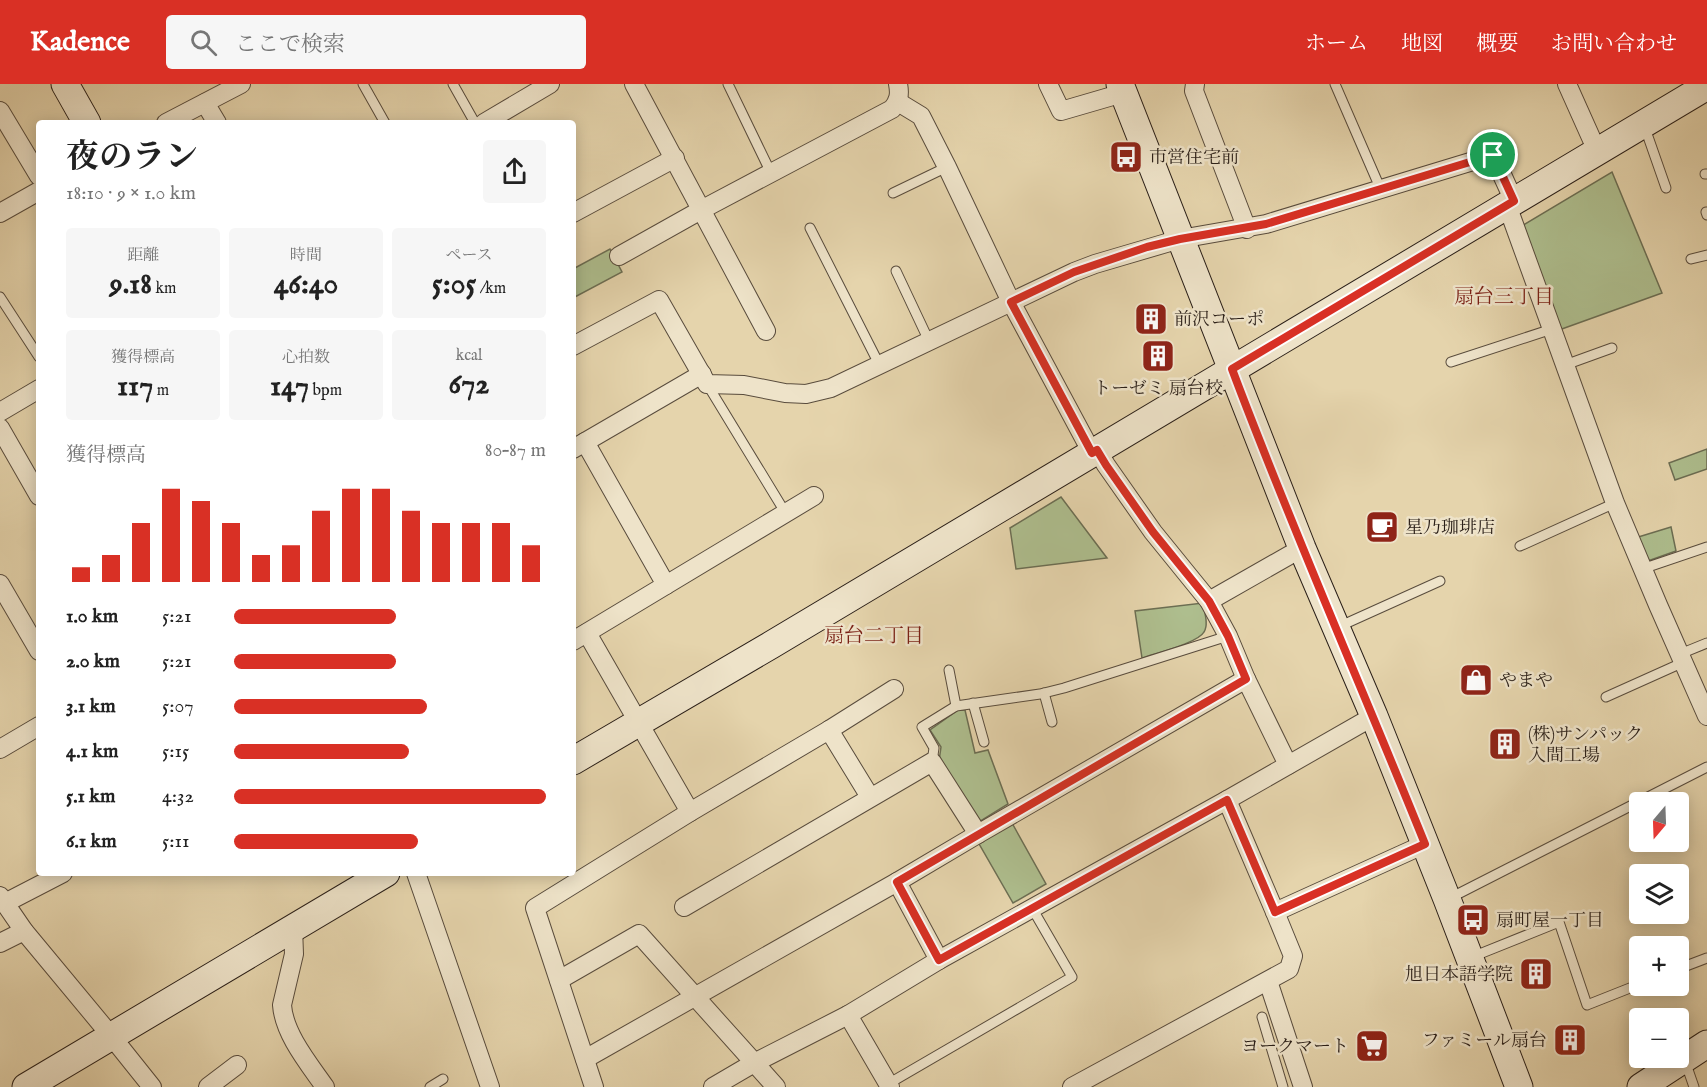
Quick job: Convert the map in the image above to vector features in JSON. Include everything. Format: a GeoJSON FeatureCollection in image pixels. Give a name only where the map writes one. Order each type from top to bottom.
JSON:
{"type":"FeatureCollection","features":[{"type":"Feature","properties":{"kind":"street"},"geometry":{"type":"LineString","coordinates":[[65,84],[85,120]]}},
{"type":"Feature","properties":{"kind":"street"},"geometry":{"type":"LineString","coordinates":[[172,120],[241,84]]}},
{"type":"Feature","properties":{"kind":"street"},"geometry":{"type":"LineString","coordinates":[[489,120],[550,84]]}},
{"type":"Feature","properties":{"kind":"street"},"geometry":{"type":"LineString","coordinates":[[634,84],[766,330]]}},
{"type":"Feature","properties":{"kind":"street"},"geometry":{"type":"LineString","coordinates":[[1048,84],[1061,111],[1122,88],[1302,548],[1374,716],[1519,1087]]}},
{"type":"Feature","properties":{"kind":"street"},"geometry":{"type":"LineString","coordinates":[[1195,84],[1194,91],[1247,229]]}},
{"type":"Feature","properties":{"kind":"street"},"geometry":{"type":"LineString","coordinates":[[1567,84],[1597,151]]}},
{"type":"Feature","properties":{"kind":"street"},"geometry":{"type":"LineString","coordinates":[[576,759],[1644,124],[1690,90]]}},
{"type":"Feature","properties":{"kind":"street"},"geometry":{"type":"LineString","coordinates":[[619,256],[892,109],[898,93],[921,116],[1011,302],[1094,451],[1153,532],[1209,601],[1228,636],[1246,679],[1288,765]]}},
{"type":"Feature","properties":{"kind":"street"},"geometry":{"type":"LineString","coordinates":[[205,103],[215,120]]}},
{"type":"Feature","properties":{"kind":"street"},"geometry":{"type":"LineString","coordinates":[[0,111],[36,171]]}},
{"type":"Feature","properties":{"kind":"street"},"geometry":{"type":"LineString","coordinates":[[666,585],[579,446],[704,379],[785,393],[806,394],[831,388],[1095,264],[1180,239],[1247,229],[1493,155],[1552,329],[1615,503],[1682,658],[1703,697],[1707,716]]}},
{"type":"Feature","properties":{"kind":"street"},"geometry":{"type":"LineString","coordinates":[[576,211],[675,158]]}},
{"type":"Feature","properties":{"kind":"street"},"geometry":{"type":"LineString","coordinates":[[0,213],[36,193]]}},
{"type":"Feature","properties":{"kind":"street"},"geometry":{"type":"LineString","coordinates":[[576,344],[659,300],[704,379]]}},
{"type":"Feature","properties":{"kind":"street"},"geometry":{"type":"LineString","coordinates":[[0,412],[36,391]]}},
{"type":"Feature","properties":{"kind":"street"},"geometry":{"type":"LineString","coordinates":[[0,428],[36,491]]}},
{"type":"Feature","properties":{"kind":"street"},"geometry":{"type":"LineString","coordinates":[[690,812],[638,722],[580,637],[814,496]]}},
{"type":"Feature","properties":{"kind":"street"},"geometry":{"type":"LineString","coordinates":[[1209,601],[1302,548]]}},
{"type":"Feature","properties":{"kind":"street"},"geometry":{"type":"LineString","coordinates":[[0,585],[36,646]]}},
{"type":"Feature","properties":{"kind":"street"},"geometry":{"type":"LineString","coordinates":[[585,1059],[897,882],[1246,679]]}},
{"type":"Feature","properties":{"kind":"street"},"geometry":{"type":"LineString","coordinates":[[594,1087],[535,908],[894,689]]}},
{"type":"Feature","properties":{"kind":"street"},"geometry":{"type":"LineString","coordinates":[[712,1087],[848,1015],[939,960],[1374,716]]}},
{"type":"Feature","properties":{"kind":"street"},"geometry":{"type":"LineString","coordinates":[[0,749],[36,728]]}},
{"type":"Feature","properties":{"kind":"street"},"geometry":{"type":"LineString","coordinates":[[830,730],[870,797]]}},
{"type":"Feature","properties":{"kind":"street"},"geometry":{"type":"LineString","coordinates":[[684,907],[932,762],[978,834]]}},
{"type":"Feature","properties":{"kind":"street"},"geometry":{"type":"LineString","coordinates":[[1072,1087],[1289,969],[1293,956],[1227,800]]}},
{"type":"Feature","properties":{"kind":"street"},"geometry":{"type":"LineString","coordinates":[[1275,912],[1425,844]]}},
{"type":"Feature","properties":{"kind":"street"},"geometry":{"type":"LineString","coordinates":[[56,876],[2,900],[24,931],[152,1087]]}},
{"type":"Feature","properties":{"kind":"street"},"geometry":{"type":"LineString","coordinates":[[26,1087],[381,876]]}},
{"type":"Feature","properties":{"kind":"street"},"geometry":{"type":"LineString","coordinates":[[417,876],[490,1087]]}},
{"type":"Feature","properties":{"kind":"street"},"geometry":{"type":"LineString","coordinates":[[897,882],[939,960]]}},
{"type":"Feature","properties":{"kind":"street"},"geometry":{"type":"LineString","coordinates":[[293,927],[294,954],[282,1012],[302,1055],[325,1087]]}},
{"type":"Feature","properties":{"kind":"street"},"geometry":{"type":"LineString","coordinates":[[0,943],[24,931]]}},
{"type":"Feature","properties":{"kind":"street"},"geometry":{"type":"LineString","coordinates":[[559,980],[639,934],[776,1087]]}},
{"type":"Feature","properties":{"kind":"street"},"geometry":{"type":"LineString","coordinates":[[1268,981],[1303,1087]]}},
{"type":"Feature","properties":{"kind":"street"},"geometry":{"type":"LineString","coordinates":[[848,1015],[889,1085]]}},
{"type":"Feature","properties":{"kind":"street"},"geometry":{"type":"LineString","coordinates":[[1689,1056],[1707,1044]]}},
{"type":"Feature","properties":{"kind":"street"},"geometry":{"type":"LineString","coordinates":[[208,1087],[237,1065]]}},
{"type":"Feature","properties":{"kind":"street"},"geometry":{"type":"LineString","coordinates":[[1641,1087],[1670,1068]]}},
{"type":"Feature","properties":{"kind":"lane"},"geometry":{"type":"LineString","coordinates":[[363,84],[383,120]]}},
{"type":"Feature","properties":{"kind":"lane"},"geometry":{"type":"LineString","coordinates":[[453,84],[473,120]]}},
{"type":"Feature","properties":{"kind":"lane"},"geometry":{"type":"LineString","coordinates":[[728,84],[771,173]]}},
{"type":"Feature","properties":{"kind":"lane"},"geometry":{"type":"LineString","coordinates":[[1335,84],[1381,190]]}},
{"type":"Feature","properties":{"kind":"lane"},"geometry":{"type":"LineString","coordinates":[[1644,124],[1666,188]]}},
{"type":"Feature","properties":{"kind":"lane"},"geometry":{"type":"LineString","coordinates":[[893,193],[947,166]]}},
{"type":"Feature","properties":{"kind":"lane"},"geometry":{"type":"LineString","coordinates":[[810,228],[879,364]]}},
{"type":"Feature","properties":{"kind":"lane"},"geometry":{"type":"LineString","coordinates":[[1691,259],[1707,255]]}},
{"type":"Feature","properties":{"kind":"lane"},"geometry":{"type":"LineString","coordinates":[[896,271],[929,341]]}},
{"type":"Feature","properties":{"kind":"lane"},"geometry":{"type":"LineString","coordinates":[[0,297],[36,352]]}},
{"type":"Feature","properties":{"kind":"lane"},"geometry":{"type":"LineString","coordinates":[[1451,362],[1552,329]]}},
{"type":"Feature","properties":{"kind":"lane"},"geometry":{"type":"LineString","coordinates":[[1565,365],[1611,348]]}},
{"type":"Feature","properties":{"kind":"lane"},"geometry":{"type":"LineString","coordinates":[[704,379],[785,512]]}},
{"type":"Feature","properties":{"kind":"lane"},"geometry":{"type":"LineString","coordinates":[[1520,546],[1615,503]]}},
{"type":"Feature","properties":{"kind":"lane"},"geometry":{"type":"LineString","coordinates":[[1642,569],[1707,547]]}},
{"type":"Feature","properties":{"kind":"lane"},"geometry":{"type":"LineString","coordinates":[[1335,628],[1440,581]]}},
{"type":"Feature","properties":{"kind":"lane"},"geometry":{"type":"LineString","coordinates":[[932,762],[934,748],[922,727],[956,705],[1044,693],[1228,636]]}},
{"type":"Feature","properties":{"kind":"lane"},"geometry":{"type":"LineString","coordinates":[[1606,697],[1707,643]]}},
{"type":"Feature","properties":{"kind":"lane"},"geometry":{"type":"LineString","coordinates":[[949,670],[956,705]]}},
{"type":"Feature","properties":{"kind":"lane"},"geometry":{"type":"LineString","coordinates":[[1044,693],[1052,722]]}},
{"type":"Feature","properties":{"kind":"lane"},"geometry":{"type":"LineString","coordinates":[[973,704],[984,742]]}},
{"type":"Feature","properties":{"kind":"lane"},"geometry":{"type":"LineString","coordinates":[[1447,900],[1707,767]]}},
{"type":"Feature","properties":{"kind":"lane"},"geometry":{"type":"LineString","coordinates":[[889,1085],[1072,977],[1032,908]]}},
{"type":"Feature","properties":{"kind":"lane"},"geometry":{"type":"LineString","coordinates":[[1470,958],[1559,922],[1587,1005],[1629,988]]}},
{"type":"Feature","properties":{"kind":"lane"},"geometry":{"type":"LineString","coordinates":[[1689,965],[1707,958]]}},
{"type":"Feature","properties":{"kind":"lane"},"geometry":{"type":"LineString","coordinates":[[1262,1017],[1283,1087]]}},
{"type":"Feature","properties":{"kind":"lane"},"geometry":{"type":"LineString","coordinates":[[1687,1068],[1694,1087]]}},
{"type":"Feature","properties":{"kind":"lane"},"geometry":{"type":"LineString","coordinates":[[430,1087],[443,1079]]}},
{"type":"Feature","properties":{"kind":"green space"},"geometry":{"type":"Polygon","coordinates":[[[1612,172],[1662,293],[1559,330],[1520,227],[1612,172]]]}},
{"type":"Feature","properties":{"kind":"green space"},"geometry":{"type":"Polygon","coordinates":[[[610,249],[622,272],[576,296],[576,267],[610,249]]]}},
{"type":"Feature","properties":{"kind":"green space"},"geometry":{"type":"Polygon","coordinates":[[[1707,449],[1707,469],[1675,480],[1669,463],[1707,449]]]}},
{"type":"Feature","properties":{"kind":"green space"},"geometry":{"type":"Polygon","coordinates":[[[1061,497],[1107,558],[1016,569],[1010,528],[1061,497]]]}},
{"type":"Feature","properties":{"kind":"green space"},"geometry":{"type":"Polygon","coordinates":[[[1671,527],[1676,551],[1645,562],[1635,538],[1671,527]]]}},
{"type":"Feature","properties":{"kind":"green space"},"geometry":{"type":"Polygon","coordinates":[[[1203,603],[1206,625],[1200,636],[1185,644],[1142,658],[1135,611],[1203,603]]]}},
{"type":"Feature","properties":{"kind":"green space"},"geometry":{"type":"Polygon","coordinates":[[[958,710],[965,710],[975,753],[988,750],[1008,804],[979,822],[939,761],[941,747],[930,730],[958,710]]]}},
{"type":"Feature","properties":{"kind":"green space"},"geometry":{"type":"Polygon","coordinates":[[[1012,823],[1046,884],[1013,903],[978,842],[1012,823]]]}},
{"type":"Feature","properties":{"kind":"place","name":"市営住宅前"},"geometry":{"type":"Point","coordinates":[1126,157]}},
{"type":"Feature","properties":{"kind":"place","name":"前沢コーポ"},"geometry":{"type":"Point","coordinates":[1151,319]}},
{"type":"Feature","properties":{"kind":"place","name":"トーゼミ 扇台校"},"geometry":{"type":"Point","coordinates":[1158,356]}},
{"type":"Feature","properties":{"kind":"place","name":"星乃珈琲店"},"geometry":{"type":"Point","coordinates":[1382,527]}},
{"type":"Feature","properties":{"kind":"place","name":"やまや"},"geometry":{"type":"Point","coordinates":[1476,680]}},
{"type":"Feature","properties":{"kind":"place","name":"(株)サンパック 入間工場"},"geometry":{"type":"Point","coordinates":[1505,744]}},
{"type":"Feature","properties":{"kind":"place","name":"扇町屋一丁目"},"geometry":{"type":"Point","coordinates":[1473,920]}},
{"type":"Feature","properties":{"kind":"place","name":"旭日本語学院"},"geometry":{"type":"Point","coordinates":[1536,974]}},
{"type":"Feature","properties":{"kind":"place","name":"ファミール扇台"},"geometry":{"type":"Point","coordinates":[1570,1040]}},
{"type":"Feature","properties":{"kind":"place","name":"ヨークマート"},"geometry":{"type":"Point","coordinates":[1372,1046]}},
{"type":"Feature","properties":{"kind":"district","name":"扇台三丁目"},"geometry":{"type":"Point","coordinates":[1504,296]}},
{"type":"Feature","properties":{"kind":"district","name":"扇台二丁目"},"geometry":{"type":"Point","coordinates":[874,635]}},
{"type":"Feature","properties":{"kind":"route"},"geometry":{"type":"LineString","coordinates":[[1493,155],[1514,201],[1232,369],[1302,548],[1374,716],[1425,844],[1275,912],[1227,800],[939,960],[897,882],[1246,679],[1228,636],[1209,601],[1153,532],[1097,450],[1092,453],[1011,302],[1074,272],[1147,247],[1266,224],[1493,155]]}}]}
